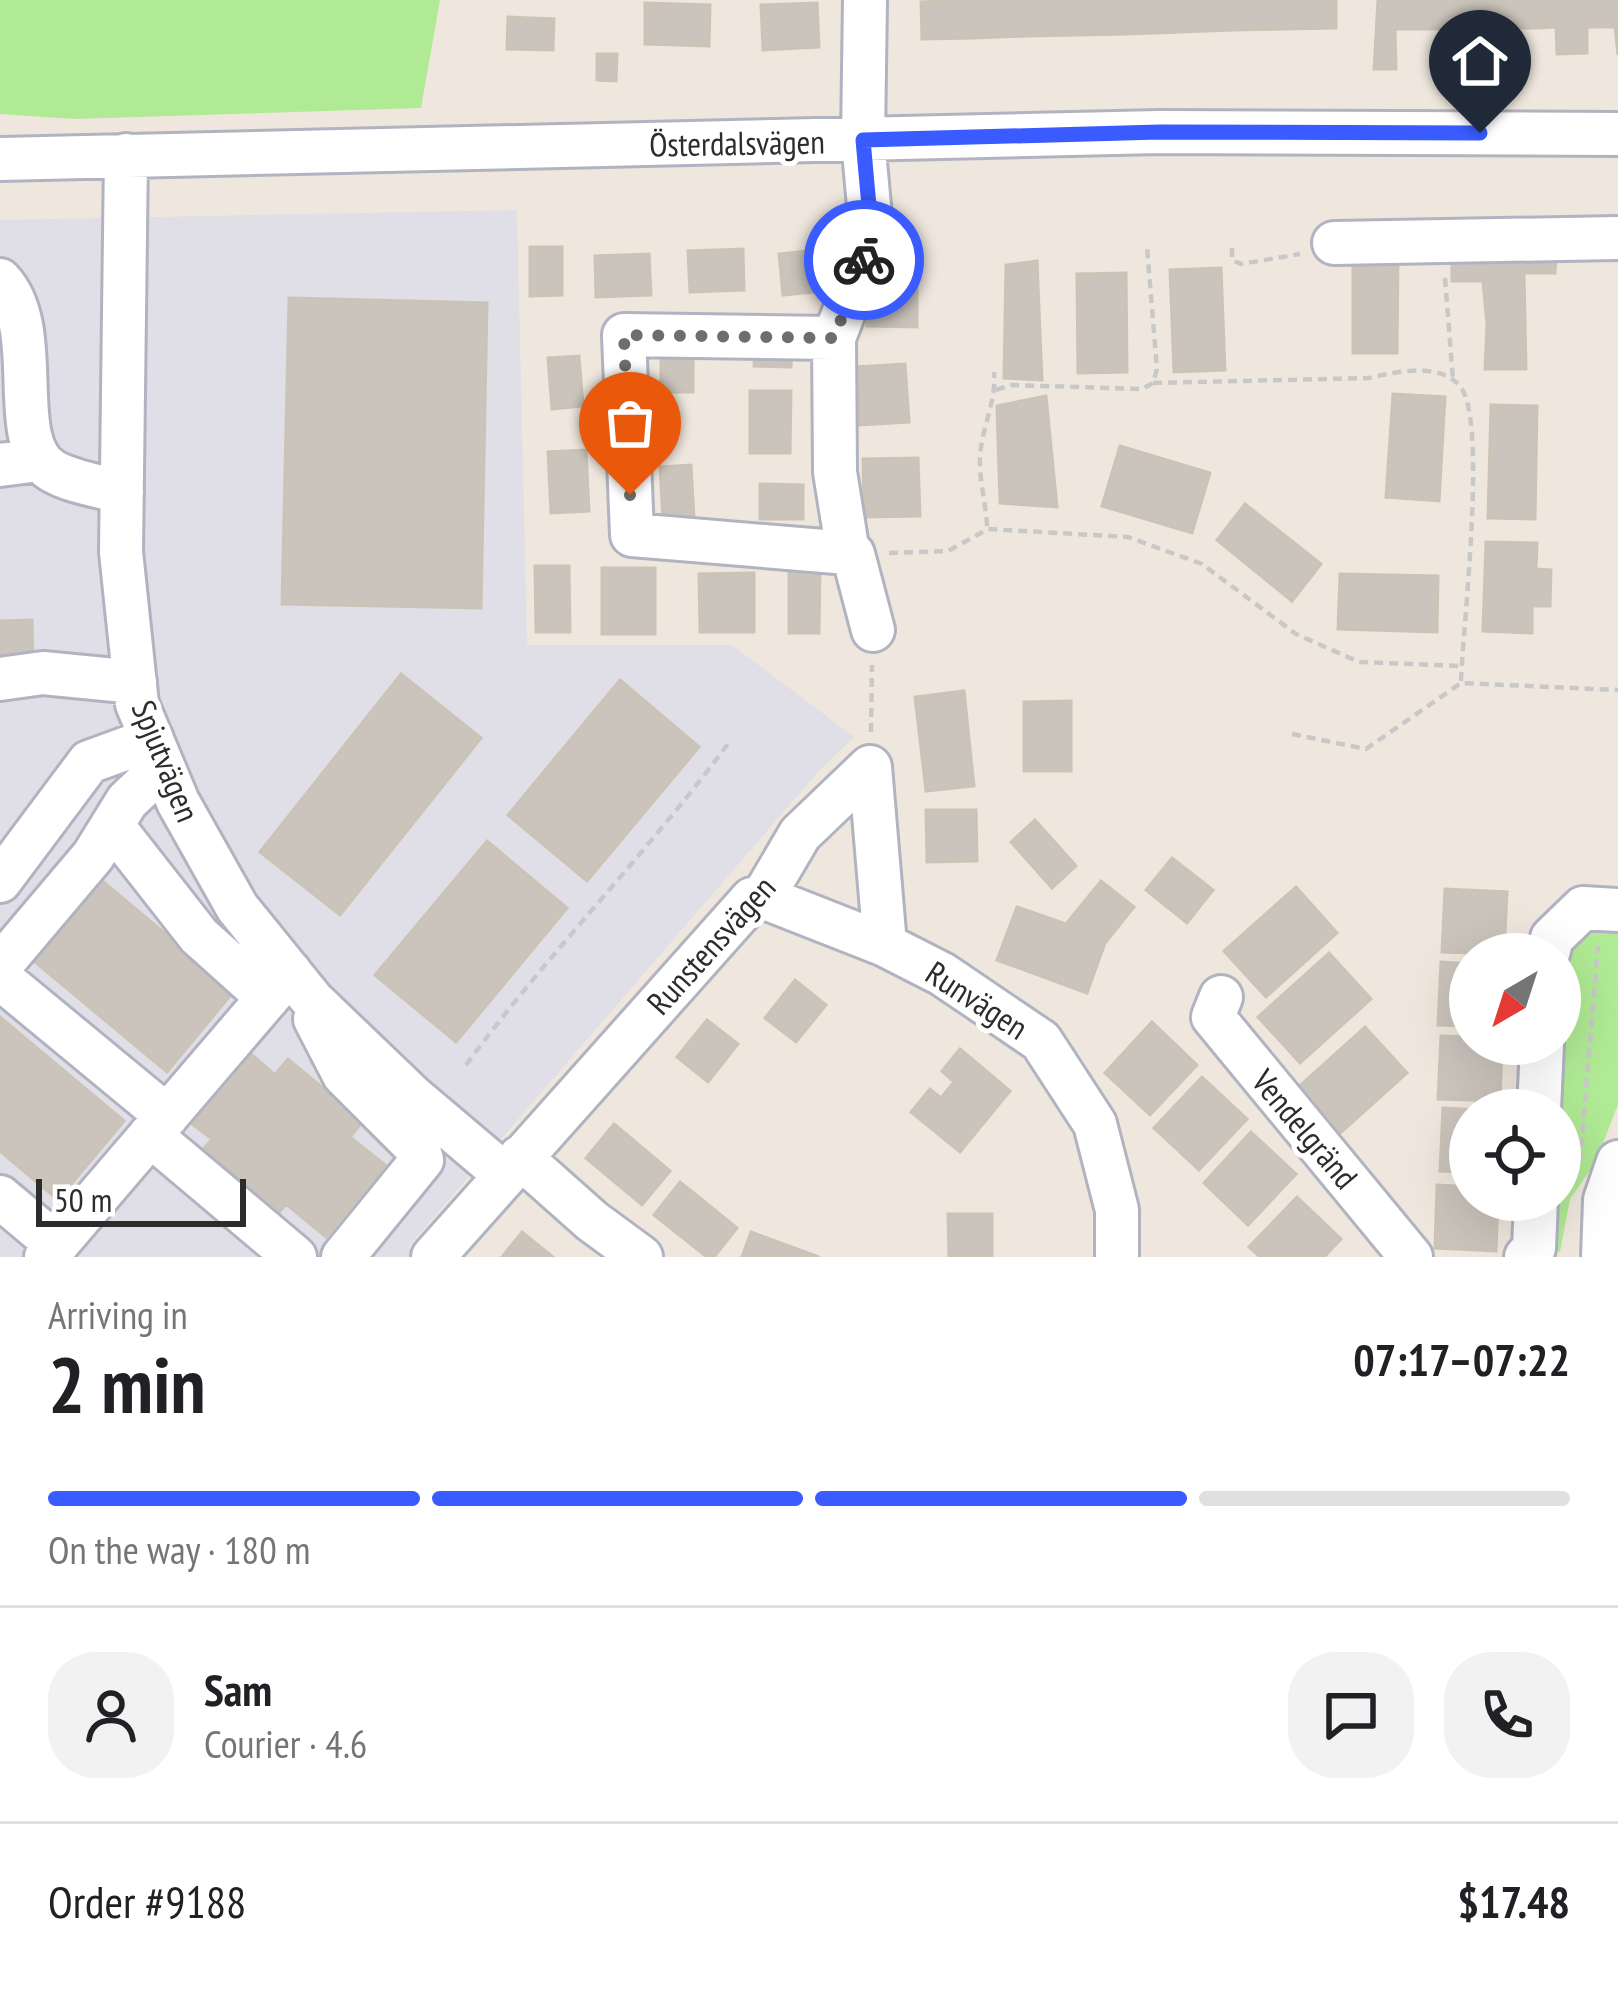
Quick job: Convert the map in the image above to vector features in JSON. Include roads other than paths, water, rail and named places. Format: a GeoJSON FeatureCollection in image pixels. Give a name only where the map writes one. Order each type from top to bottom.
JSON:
{"type":"FeatureCollection","features":[{"type":"Feature","properties":{"kind":"street"},"geometry":{"type":"LineString","coordinates":[[865,0],[863,140],[872,239],[834,338],[836,472],[850,554],[873,630]]}},
{"type":"Feature","properties":{"kind":"street","name":"Österdalsvägen"},"geometry":{"type":"LineString","coordinates":[[0,159],[1160,132],[1618,134]]}},
{"type":"Feature","properties":{"kind":"street","name":"Spjutvägen"},"geometry":{"type":"LineString","coordinates":[[126,155],[121,552],[137,704],[178,802],[290,990],[412,1096],[641,1257]]}},
{"type":"Feature","properties":{"kind":"street"},"geometry":{"type":"LineString","coordinates":[[1334,243],[1618,238]]}},
{"type":"Feature","properties":{"kind":"street"},"geometry":{"type":"LineString","coordinates":[[0,280],[13,294],[24,322],[26,417],[20,463],[122,492]]}},
{"type":"Feature","properties":{"kind":"street"},"geometry":{"type":"LineString","coordinates":[[834,338],[624,335],[632,535],[850,554]]}},
{"type":"Feature","properties":{"kind":"street"},"geometry":{"type":"LineString","coordinates":[[0,679],[43,673],[135,682]]}},
{"type":"Feature","properties":{"kind":"street"},"geometry":{"type":"LineString","coordinates":[[0,966],[93,856],[158,753]]}},
{"type":"Feature","properties":{"kind":"street"},"geometry":{"type":"LineString","coordinates":[[0,881],[88,762],[158,753]]}},
{"type":"Feature","properties":{"kind":"street","name":"Runstensvägen"},"geometry":{"type":"LineString","coordinates":[[433,1257],[752,899],[763,897],[800,834],[870,767],[886,945]]}},
{"type":"Feature","properties":{"kind":"street"},"geometry":{"type":"LineString","coordinates":[[112,825],[199,935],[290,990],[310,1008],[344,1075],[419,1150],[422,1160],[343,1257]]}},
{"type":"Feature","properties":{"kind":"street","name":"Runvägen"},"geometry":{"type":"LineString","coordinates":[[763,897],[886,945],[942,974],[1042,1041],[1095,1124],[1117,1210],[1117,1257]]}},
{"type":"Feature","properties":{"kind":"street"},"geometry":{"type":"LineString","coordinates":[[1557,933],[1583,908],[1608,926]]}},
{"type":"Feature","properties":{"kind":"street"},"geometry":{"type":"LineString","coordinates":[[0,978],[295,1257]]}},
{"type":"Feature","properties":{"kind":"street"},"geometry":{"type":"LineString","coordinates":[[0,1197],[51,1251],[159,1125],[290,990]]}},
{"type":"Feature","properties":{"kind":"street","name":"Vendelgränd"},"geometry":{"type":"LineString","coordinates":[[1221,997],[1213,1017],[1411,1257]]}},
{"type":"Feature","properties":{"kind":"street"},"geometry":{"type":"LineString","coordinates":[[1603,1257],[1605,1187]]}},
{"type":"Feature","properties":{"kind":"street"},"geometry":{"type":"LineString","coordinates":[[1526,1257],[1534,1248],[1535,1221]]}}]}
